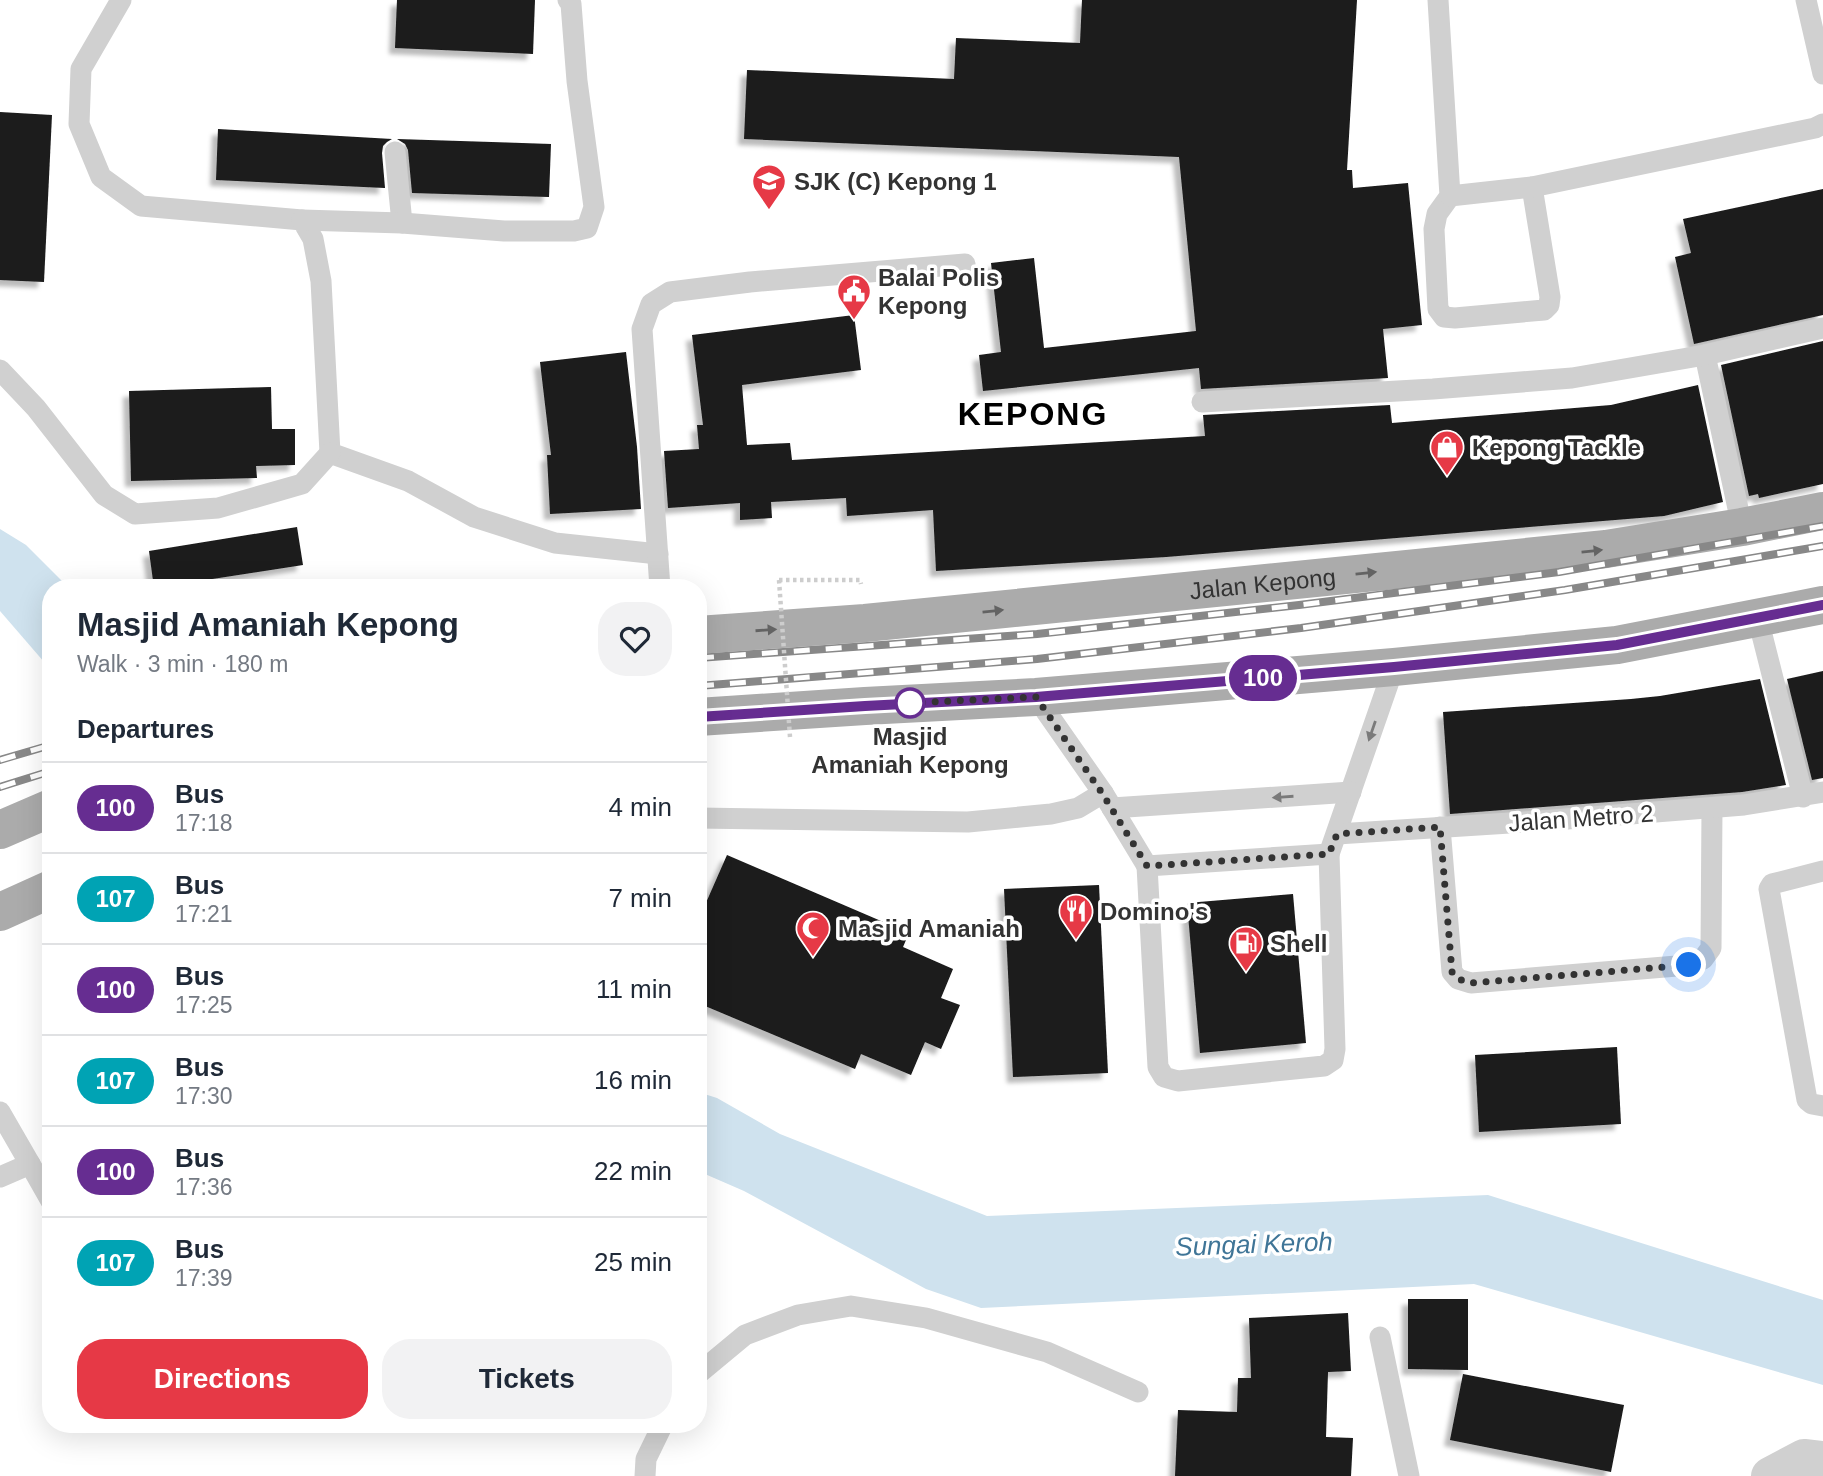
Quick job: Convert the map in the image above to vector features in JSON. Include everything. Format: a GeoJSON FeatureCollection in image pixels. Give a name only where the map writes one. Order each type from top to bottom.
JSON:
{"type":"FeatureCollection","features":[{"type":"Feature","properties":{"kind":"main road","name":"Jalan Kepong"},"geometry":{"type":"LineString","coordinates":[[707,634],[865,623],[1606,549],[1823,511]]}},
{"type":"Feature","properties":{"kind":"main road"},"geometry":{"type":"LineString","coordinates":[[707,717],[1036,697],[1617,645],[1823,605]]}},
{"type":"Feature","properties":{"kind":"main road"},"geometry":{"type":"LineString","coordinates":[[5,827],[42,812]]}},
{"type":"Feature","properties":{"kind":"street"},"geometry":{"type":"LineString","coordinates":[[1770,1476],[1804,1458],[1823,1461]]}},
{"type":"Feature","properties":{"kind":"lane"},"geometry":{"type":"LineString","coordinates":[[121,0],[81,69],[79,124],[101,177],[141,206],[302,220],[402,223],[504,231],[574,231],[587,228],[594,207],[577,80],[571,4],[568,0]]}},
{"type":"Feature","properties":{"kind":"lane"},"geometry":{"type":"LineString","coordinates":[[1438,0],[1450,196],[1437,214],[1434,229],[1438,309],[1444,317],[1544,310],[1549,305],[1550,297],[1532,187]]}},
{"type":"Feature","properties":{"kind":"lane"},"geometry":{"type":"LineString","coordinates":[[1806,0],[1823,74]]}},
{"type":"Feature","properties":{"kind":"lane"},"geometry":{"type":"LineString","coordinates":[[1450,196],[1532,187],[1815,128],[1823,124]]}},
{"type":"Feature","properties":{"kind":"lane"},"geometry":{"type":"LineString","coordinates":[[395,152],[402,223]]}},
{"type":"Feature","properties":{"kind":"lane"},"geometry":{"type":"LineString","coordinates":[[0,370],[36,408],[104,495],[135,514],[219,508],[302,484],[330,453],[321,281],[313,239],[302,220]]}},
{"type":"Feature","properties":{"kind":"lane"},"geometry":{"type":"LineString","coordinates":[[659,579],[642,329],[651,304],[670,292],[750,282],[965,264]]}},
{"type":"Feature","properties":{"kind":"lane"},"geometry":{"type":"LineString","coordinates":[[1202,402],[1572,378],[1704,355],[1823,328]]}},
{"type":"Feature","properties":{"kind":"lane"},"geometry":{"type":"LineString","coordinates":[[1704,355],[1742,527]]}},
{"type":"Feature","properties":{"kind":"lane"},"geometry":{"type":"LineString","coordinates":[[330,453],[408,481],[474,517],[555,543],[658,554]]}},
{"type":"Feature","properties":{"kind":"lane"},"geometry":{"type":"LineString","coordinates":[[1758,619],[1813,794]]}},
{"type":"Feature","properties":{"kind":"lane"},"geometry":{"type":"LineString","coordinates":[[1036,697],[1107,801],[1147,866],[1158,1067],[1164,1077],[1178,1081],[1324,1066],[1333,1060],[1335,1049],[1329,854],[1394,667]]}},
{"type":"Feature","properties":{"kind":"lane"},"geometry":{"type":"LineString","coordinates":[[707,818],[968,822],[1051,814],[1107,801],[1351,792]]}},
{"type":"Feature","properties":{"kind":"lane","name":"Jalan Metro 2"},"geometry":{"type":"LineString","coordinates":[[1337,834],[1712,808],[1813,794]]}},
{"type":"Feature","properties":{"kind":"lane"},"geometry":{"type":"LineString","coordinates":[[1440,827],[1452,972],[1458,979],[1471,983],[1689,965],[1703,959],[1711,948],[1712,808]]}},
{"type":"Feature","properties":{"kind":"lane"},"geometry":{"type":"LineString","coordinates":[[1147,866],[1329,854]]}},
{"type":"Feature","properties":{"kind":"lane"},"geometry":{"type":"LineString","coordinates":[[1823,871],[1772,884],[1769,889],[1807,1100],[1823,1106]]}},
{"type":"Feature","properties":{"kind":"lane"},"geometry":{"type":"LineString","coordinates":[[0,1112],[42,1185]]}},
{"type":"Feature","properties":{"kind":"lane"},"geometry":{"type":"LineString","coordinates":[[0,1177],[30,1164]]}},
{"type":"Feature","properties":{"kind":"lane"},"geometry":{"type":"LineString","coordinates":[[707,1367],[745,1335],[798,1315],[851,1306],[926,1318],[1047,1352],[1138,1392]]}},
{"type":"Feature","properties":{"kind":"lane"},"geometry":{"type":"LineString","coordinates":[[1380,1337],[1409,1476]]}},
{"type":"Feature","properties":{"kind":"lane"},"geometry":{"type":"LineString","coordinates":[[645,1476],[646,1460],[659,1433]]}},
{"type":"Feature","properties":{"kind":"path"},"geometry":{"type":"LineString","coordinates":[[790,737],[779,580],[860,580]]}},
{"type":"Feature","properties":{"kind":"water"},"geometry":{"type":"Polygon","coordinates":[[[0,529],[26,545],[60,579],[42,579],[42,660],[0,611],[0,529]]]}},
{"type":"Feature","properties":{"kind":"water","name":"Sungai Keroh"},"geometry":{"type":"Polygon","coordinates":[[[707,1095],[780,1134],[987,1216],[1488,1195],[1823,1300],[1823,1385],[1474,1284],[981,1308],[926,1289],[744,1191],[707,1175],[707,1095]]]}},
{"type":"Feature","properties":{"kind":"building"},"geometry":{"type":"Polygon","coordinates":[[[397,0],[535,0],[533,54],[395,48],[397,0]]]}},
{"type":"Feature","properties":{"kind":"building"},"geometry":{"type":"Polygon","coordinates":[[[1082,0],[1357,0],[1347,170],[1352,170],[1353,188],[1408,183],[1422,325],[1383,329],[1388,378],[1201,389],[1199,368],[983,391],[979,355],[1001,352],[991,263],[1034,258],[1044,348],[1196,331],[1179,157],[744,139],[747,70],[954,79],[956,38],[1080,43],[1082,0]]]}},
{"type":"Feature","properties":{"kind":"building"},"geometry":{"type":"Polygon","coordinates":[[[0,112],[52,115],[44,282],[0,280],[0,112]]]}},
{"type":"Feature","properties":{"kind":"building"},"geometry":{"type":"Polygon","coordinates":[[[218,129],[392,139],[383,146],[382,153],[385,188],[216,180],[218,129]]]}},
{"type":"Feature","properties":{"kind":"building"},"geometry":{"type":"Polygon","coordinates":[[[397,139],[551,144],[549,197],[412,193],[408,150],[405,144],[397,139]]]}},
{"type":"Feature","properties":{"kind":"building"},"geometry":{"type":"Polygon","coordinates":[[[1823,189],[1823,315],[1694,344],[1675,257],[1691,253],[1683,219],[1823,189]]]}},
{"type":"Feature","properties":{"kind":"building"},"geometry":{"type":"Polygon","coordinates":[[[854,315],[861,370],[742,385],[747,445],[790,443],[792,460],[1205,436],[1203,415],[1390,405],[1392,423],[1611,405],[1698,385],[1723,502],[1664,516],[1166,557],[936,571],[933,510],[847,516],[846,498],[771,502],[772,518],[740,520],[740,503],[668,508],[664,451],[699,449],[697,425],[703,425],[692,335],[854,315]]]}},
{"type":"Feature","properties":{"kind":"building"},"geometry":{"type":"Polygon","coordinates":[[[1823,341],[1823,484],[1759,498],[1758,494],[1749,496],[1721,365],[1823,341]]]}},
{"type":"Feature","properties":{"kind":"building"},"geometry":{"type":"Polygon","coordinates":[[[626,352],[641,509],[550,514],[547,455],[551,455],[540,362],[626,352]]]}},
{"type":"Feature","properties":{"kind":"building"},"geometry":{"type":"Polygon","coordinates":[[[271,387],[272,429],[295,429],[295,465],[256,466],[257,478],[131,481],[129,391],[271,387]]]}},
{"type":"Feature","properties":{"kind":"building"},"geometry":{"type":"Polygon","coordinates":[[[297,527],[303,565],[212,579],[153,579],[149,551],[297,527]]]}},
{"type":"Feature","properties":{"kind":"building"},"geometry":{"type":"Polygon","coordinates":[[[1823,671],[1823,778],[1812,780],[1787,679],[1823,671]]]}},
{"type":"Feature","properties":{"kind":"building"},"geometry":{"type":"Polygon","coordinates":[[[1760,679],[1786,785],[1742,792],[1450,814],[1443,712],[1660,696],[1760,679]]]}},
{"type":"Feature","properties":{"kind":"building","name":"Masjid Amaniah"},"geometry":{"type":"Polygon","coordinates":[[[727,855],[909,933],[903,947],[953,969],[941,998],[960,1005],[941,1049],[925,1042],[911,1075],[861,1054],[855,1069],[707,1007],[707,901],[727,855]]]}},
{"type":"Feature","properties":{"kind":"building"},"geometry":{"type":"Polygon","coordinates":[[[1099,885],[1108,1073],[1013,1077],[1004,889],[1099,885]]]}},
{"type":"Feature","properties":{"kind":"building","name":"Shell"},"geometry":{"type":"Polygon","coordinates":[[[1293,894],[1306,1043],[1200,1053],[1187,903],[1293,894]]]}},
{"type":"Feature","properties":{"kind":"building"},"geometry":{"type":"Polygon","coordinates":[[[1617,1047],[1621,1124],[1479,1132],[1475,1055],[1617,1047]]]}},
{"type":"Feature","properties":{"kind":"building"},"geometry":{"type":"Polygon","coordinates":[[[1408,1299],[1468,1299],[1468,1370],[1408,1369],[1408,1299]]]}},
{"type":"Feature","properties":{"kind":"building"},"geometry":{"type":"Polygon","coordinates":[[[1348,1313],[1351,1371],[1328,1372],[1326,1437],[1353,1438],[1351,1476],[1175,1476],[1178,1410],[1237,1412],[1238,1378],[1251,1378],[1249,1318],[1348,1313]]]}},
{"type":"Feature","properties":{"kind":"building"},"geometry":{"type":"Polygon","coordinates":[[[1463,1374],[1624,1405],[1611,1472],[1450,1440],[1463,1374]]]}},
{"type":"Feature","properties":{"kind":"railway"},"geometry":{"type":"LineString","coordinates":[[707,657],[1037,634],[1299,605],[1559,572],[1823,526]]}},
{"type":"Feature","properties":{"kind":"railway"},"geometry":{"type":"LineString","coordinates":[[707,685],[1037,659],[1301,628],[1565,590],[1823,546]]}},
{"type":"Feature","properties":{"kind":"railway"},"geometry":{"type":"LineString","coordinates":[[0,760],[42,748]]}},
{"type":"Feature","properties":{"kind":"railway"},"geometry":{"type":"LineString","coordinates":[[0,787],[42,774]]}},
{"type":"Feature","properties":{"kind":"bus line","name":"100"},"geometry":{"type":"LineString","coordinates":[[707,716],[1036,697],[1617,645],[1823,605]]}},
{"type":"Feature","properties":{"kind":"place","name":"SJK (C) Kepong 1"},"geometry":{"type":"Point","coordinates":[769,211]}},
{"type":"Feature","properties":{"kind":"place","name":"Balai Polis Kepong"},"geometry":{"type":"Point","coordinates":[854,321]}},
{"type":"Feature","properties":{"kind":"place","name":"Kepong Tackle"},"geometry":{"type":"Point","coordinates":[1447,477]}},
{"type":"Feature","properties":{"kind":"place","name":"Masjid Amaniah Kepong"},"geometry":{"type":"Point","coordinates":[910,703]}},
{"type":"Feature","properties":{"kind":"place","name":"Domino's"},"geometry":{"type":"Point","coordinates":[1076,941]}},
{"type":"Feature","properties":{"kind":"place","name":"Masjid Amaniah"},"geometry":{"type":"Point","coordinates":[813,958]}},
{"type":"Feature","properties":{"kind":"place","name":"Shell"},"geometry":{"type":"Point","coordinates":[1246,973]}},
{"type":"Feature","properties":{"kind":"district","name":"KEPONG"},"geometry":{"type":"Point","coordinates":[1033,414]}},
{"type":"Feature","properties":{"kind":"route"},"geometry":{"type":"LineString","coordinates":[[910,703],[1036,697],[1102,793],[1147,866],[1329,854],[1337,834],[1440,827],[1452,972],[1458,979],[1471,983],[1689,965]]}}]}
